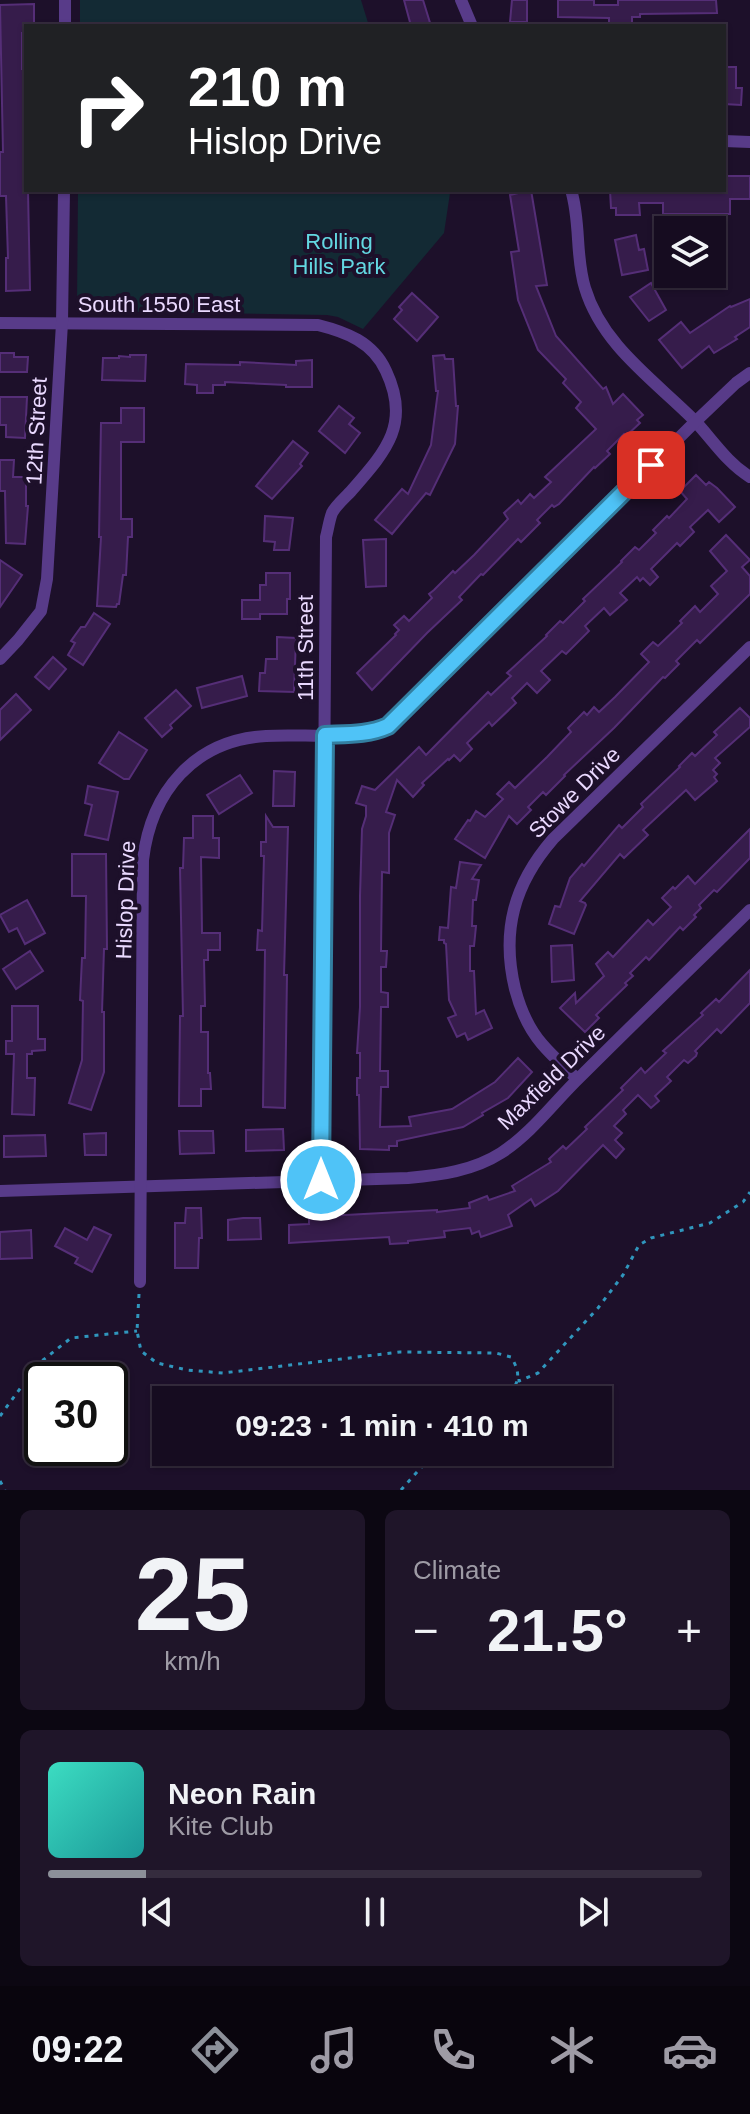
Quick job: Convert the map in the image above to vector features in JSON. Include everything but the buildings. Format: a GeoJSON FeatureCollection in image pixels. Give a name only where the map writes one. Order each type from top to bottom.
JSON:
{"type":"FeatureCollection","features":[{"type":"Feature","properties":{"kind":"street"},"geometry":{"type":"LineString","coordinates":[[65,0],[65,24]]}},
{"type":"Feature","properties":{"kind":"street"},"geometry":{"type":"LineString","coordinates":[[461,0],[471,24]]}},
{"type":"Feature","properties":{"kind":"street"},"geometry":{"type":"LineString","coordinates":[[726,141],[750,142]]}},
{"type":"Feature","properties":{"kind":"street","name":"12th Street"},"geometry":{"type":"LineString","coordinates":[[0,659],[41,611],[47,579],[62,323],[64,192]]}},
{"type":"Feature","properties":{"kind":"street"},"geometry":{"type":"LineString","coordinates":[[571,192],[578,221],[579,259],[585,288],[599,321],[617,346],[695,422],[739,471],[750,477]]}},
{"type":"Feature","properties":{"kind":"street","name":"South 1550 East"},"geometry":{"type":"LineString","coordinates":[[0,323],[318,325]]}},
{"type":"Feature","properties":{"kind":"street","name":"11th Street"},"geometry":{"type":"LineString","coordinates":[[318,325],[344,331],[367,345],[383,363],[393,384],[396,412],[392,436],[386,447],[333,512],[326,537],[321,1180]]}},
{"type":"Feature","properties":{"kind":"street","name":"Hislop Drive"},"geometry":{"type":"LineString","coordinates":[[140,1282],[143,860],[157,806],[167,789],[189,767],[228,743],[263,736],[359,734],[388,726],[695,422],[750,373]]}},
{"type":"Feature","properties":{"kind":"street","name":"Stowe Drive"},"geometry":{"type":"LineString","coordinates":[[577,1079],[541,1043],[517,997],[509,949],[510,927],[520,889],[538,857],[553,839],[750,647]]}},
{"type":"Feature","properties":{"kind":"street","name":"Maxfield Drive"},"geometry":{"type":"LineString","coordinates":[[0,1191],[408,1178],[441,1174],[480,1163],[501,1153],[527,1133],[577,1079],[750,910]]}},
{"type":"Feature","properties":{"kind":"path"},"geometry":{"type":"LineString","coordinates":[[519,1379],[538,1373],[598,1308],[623,1275],[639,1245],[651,1238],[710,1223],[743,1202],[750,1192]]}},
{"type":"Feature","properties":{"kind":"path"},"geometry":{"type":"LineString","coordinates":[[140,1282],[137,1331],[141,1351],[157,1363],[187,1370],[223,1373],[400,1352],[496,1353],[511,1357],[516,1365],[519,1379],[516,1386]]}},
{"type":"Feature","properties":{"kind":"path"},"geometry":{"type":"LineString","coordinates":[[0,1416],[38,1364],[71,1338],[137,1331]]}},
{"type":"Feature","properties":{"kind":"path"},"geometry":{"type":"LineString","coordinates":[[401,1490],[422,1466]]}},
{"type":"Feature","properties":{"kind":"path"},"geometry":{"type":"LineString","coordinates":[[0,1481],[5,1490]]}},
{"type":"Feature","properties":{"kind":"green space"},"geometry":{"type":"Polygon","coordinates":[[[80,0],[361,0],[368,24],[80,24],[80,0]]]}},
{"type":"Feature","properties":{"kind":"green space","name":"Rolling Hills Park"},"geometry":{"type":"Polygon","coordinates":[[[78,192],[450,192],[444,233],[363,329],[327,315],[80,311],[77,306],[78,192]]]}},
{"type":"Feature","properties":{"kind":"route"},"geometry":{"type":"LineString","coordinates":[[321,1180],[325,735],[359,734],[388,726],[651,465]]}}]}
